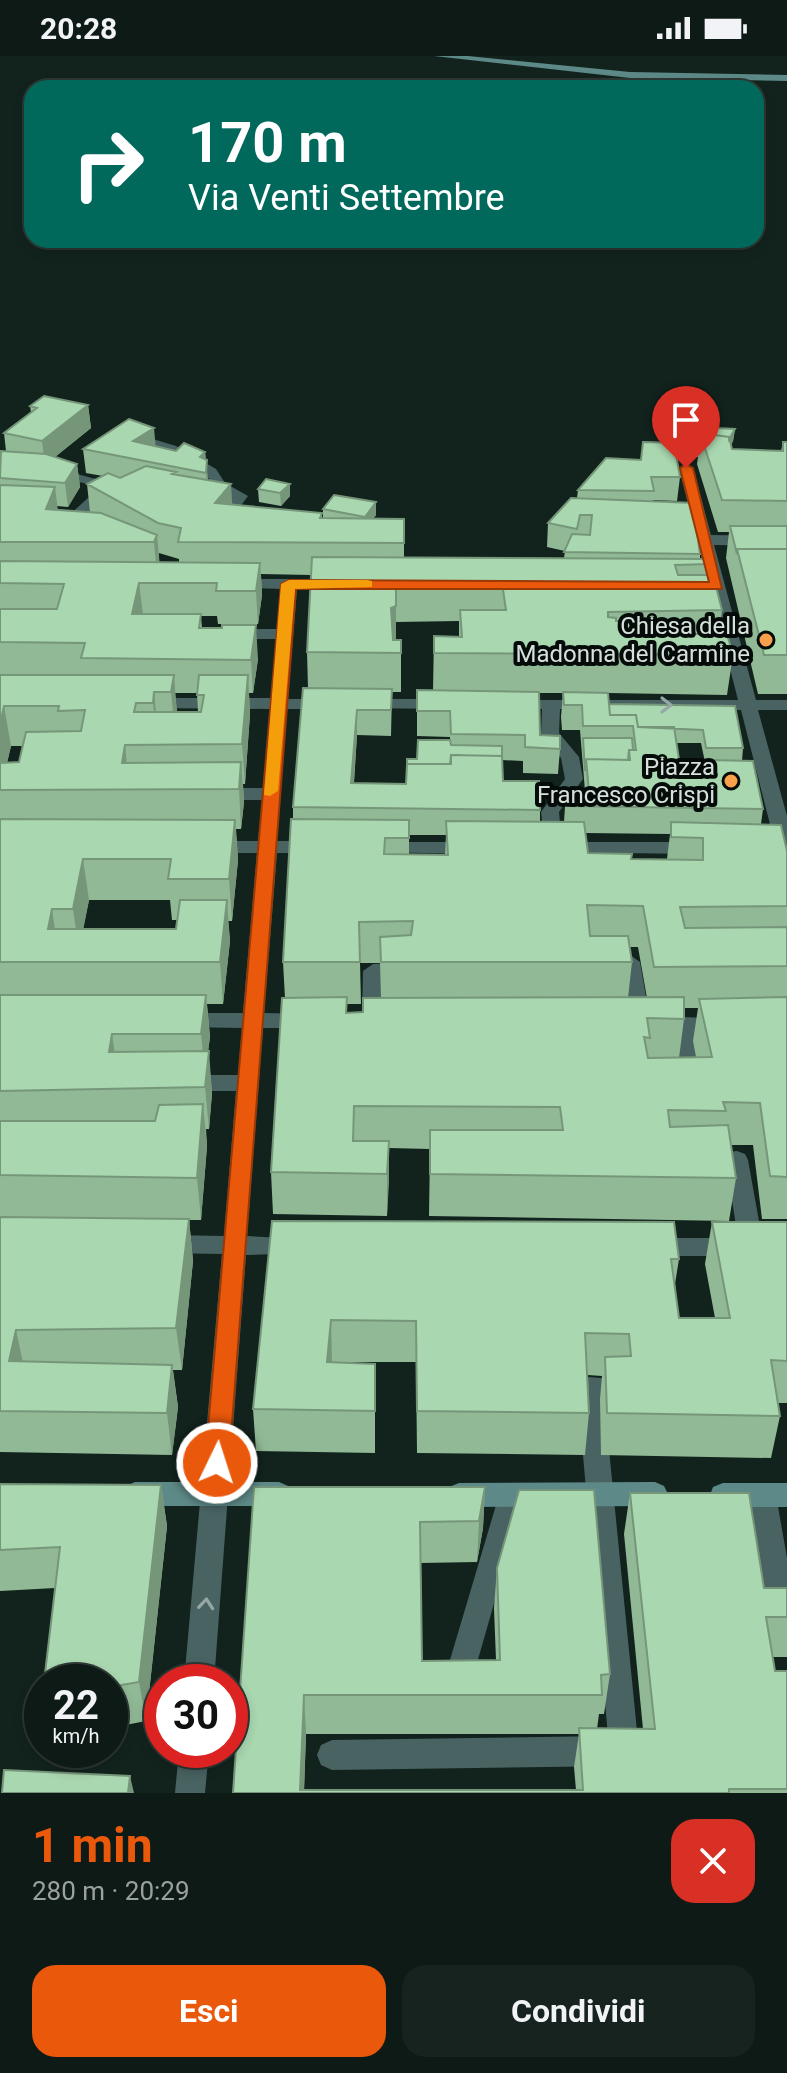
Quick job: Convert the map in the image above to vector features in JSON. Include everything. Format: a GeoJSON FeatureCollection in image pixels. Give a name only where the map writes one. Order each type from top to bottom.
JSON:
{"type":"FeatureCollection","features":[{"type":"Feature","properties":{"kind":"main road"},"geometry":{"type":"LineString","coordinates":[[439,56],[630,75],[787,78]]}},
{"type":"Feature","properties":{"kind":"main road"},"geometry":{"type":"LineString","coordinates":[[107,1493],[308,1494]]}},
{"type":"Feature","properties":{"kind":"main road"},"geometry":{"type":"LineString","coordinates":[[434,1495],[775,1495]]}},
{"type":"Feature","properties":{"kind":"street"},"geometry":{"type":"LineString","coordinates":[[114,431],[171,449],[211,472],[219,486],[241,496],[232,508],[197,502]]}},
{"type":"Feature","properties":{"kind":"street"},"geometry":{"type":"LineString","coordinates":[[0,466],[54,472],[140,491]]}},
{"type":"Feature","properties":{"kind":"street"},"geometry":{"type":"LineString","coordinates":[[686,468],[704,540],[710,586],[748,705],[759,774],[787,850],[762,848]]}},
{"type":"Feature","properties":{"kind":"street"},"geometry":{"type":"LineString","coordinates":[[107,536],[74,518],[111,485]]}},
{"type":"Feature","properties":{"kind":"street"},"geometry":{"type":"LineString","coordinates":[[704,540],[787,541]]}},
{"type":"Feature","properties":{"kind":"street"},"geometry":{"type":"LineString","coordinates":[[213,584],[351,584]]}},
{"type":"Feature","properties":{"kind":"street"},"geometry":{"type":"LineString","coordinates":[[200,1664],[269,794],[289,584]]}},
{"type":"Feature","properties":{"kind":"street"},"geometry":{"type":"LineString","coordinates":[[208,634],[284,634]]}},
{"type":"Feature","properties":{"kind":"street"},"geometry":{"type":"LineString","coordinates":[[139,703],[460,704]]}},
{"type":"Feature","properties":{"kind":"street"},"geometry":{"type":"LineString","coordinates":[[490,704],[787,705]]}},
{"type":"Feature","properties":{"kind":"street"},"geometry":{"type":"LineString","coordinates":[[551,704],[550,734],[570,757],[574,779],[550,812],[545,848],[717,848]]}},
{"type":"Feature","properties":{"kind":"street"},"geometry":{"type":"LineString","coordinates":[[191,794],[269,794]]}},
{"type":"Feature","properties":{"kind":"street"},"geometry":{"type":"LineString","coordinates":[[188,847],[330,847]]}},
{"type":"Feature","properties":{"kind":"street"},"geometry":{"type":"LineString","coordinates":[[362,848],[489,848]]}},
{"type":"Feature","properties":{"kind":"street"},"geometry":{"type":"LineString","coordinates":[[425,874],[426,848]]}},
{"type":"Feature","properties":{"kind":"street"},"geometry":{"type":"LineString","coordinates":[[626,848],[629,871]]}},
{"type":"Feature","properties":{"kind":"street"},"geometry":{"type":"LineString","coordinates":[[598,962],[630,962],[632,1024],[743,1024]]}},
{"type":"Feature","properties":{"kind":"street"},"geometry":{"type":"LineString","coordinates":[[374,1022],[373,971],[398,970]]}},
{"type":"Feature","properties":{"kind":"street"},"geometry":{"type":"LineString","coordinates":[[157,1020],[328,1021]]}},
{"type":"Feature","properties":{"kind":"street"},"geometry":{"type":"LineString","coordinates":[[664,1085],[691,1085],[683,1023]]}},
{"type":"Feature","properties":{"kind":"street"},"geometry":{"type":"LineString","coordinates":[[159,1084],[246,1083]]}},
{"type":"Feature","properties":{"kind":"street"},"geometry":{"type":"LineString","coordinates":[[693,1161],[737,1160],[752,1247]]}},
{"type":"Feature","properties":{"kind":"street"},"geometry":{"type":"LineString","coordinates":[[140,1244],[313,1246]]}},
{"type":"Feature","properties":{"kind":"street"},"geometry":{"type":"LineString","coordinates":[[627,1247],[787,1247]]}},
{"type":"Feature","properties":{"kind":"street"},"geometry":{"type":"LineString","coordinates":[[332,1755],[624,1751],[597,1494],[590,1388],[610,1388]]}},
{"type":"Feature","properties":{"kind":"street"},"geometry":{"type":"LineString","coordinates":[[461,1670],[512,1495]]}},
{"type":"Feature","properties":{"kind":"street"},"geometry":{"type":"LineString","coordinates":[[775,1495],[779,1594],[787,1599]]}},
{"type":"Feature","properties":{"kind":"street"},"geometry":{"type":"LineString","coordinates":[[190,1793],[192,1768]]}},
{"type":"Feature","properties":{"kind":"building"},"geometry":{"type":"Polygon","coordinates":[[[44,396],[88,405],[42,441],[4,433],[37,408],[30,406],[44,396]]]}},
{"type":"Feature","properties":{"kind":"building"},"geometry":{"type":"Polygon","coordinates":[[[129,419],[154,428],[133,441],[176,451],[184,443],[205,452],[200,457],[207,460],[206,473],[83,449],[129,419]]]}},
{"type":"Feature","properties":{"kind":"building"},"geometry":{"type":"Polygon","coordinates":[[[694,427],[735,429],[729,439],[700,433],[699,445],[694,427]]]}},
{"type":"Feature","properties":{"kind":"building"},"geometry":{"type":"Polygon","coordinates":[[[700,433],[729,437],[732,449],[783,451],[783,442],[787,442],[787,501],[722,500],[700,433]]]}},
{"type":"Feature","properties":{"kind":"building"},"geometry":{"type":"Polygon","coordinates":[[[643,442],[674,443],[680,477],[651,477],[654,491],[578,490],[606,458],[641,460],[643,442]]]}},
{"type":"Feature","properties":{"kind":"building"},"geometry":{"type":"Polygon","coordinates":[[[1,451],[46,454],[77,464],[65,483],[0,478],[1,451]]]}},
{"type":"Feature","properties":{"kind":"building"},"geometry":{"type":"Polygon","coordinates":[[[146,466],[176,472],[172,474],[231,484],[215,503],[322,513],[320,518],[404,519],[404,543],[178,542],[181,528],[158,523],[87,484],[108,473],[120,478],[146,466]]]}},
{"type":"Feature","properties":{"kind":"building"},"geometry":{"type":"Polygon","coordinates":[[[266,479],[290,484],[280,493],[258,489],[266,479]]]}},
{"type":"Feature","properties":{"kind":"building"},"geometry":{"type":"Polygon","coordinates":[[[0,485],[55,487],[46,509],[101,513],[157,535],[154,542],[0,542],[0,485]]]}},
{"type":"Feature","properties":{"kind":"building"},"geometry":{"type":"Polygon","coordinates":[[[334,495],[376,502],[365,517],[323,509],[334,495]]]}},
{"type":"Feature","properties":{"kind":"building"},"geometry":{"type":"Polygon","coordinates":[[[571,498],[693,503],[700,554],[564,552],[572,534],[590,535],[592,515],[580,515],[577,529],[548,523],[571,498]]]}},
{"type":"Feature","properties":{"kind":"building"},"geometry":{"type":"Polygon","coordinates":[[[730,526],[787,526],[787,549],[737,549],[737,554],[730,526]]]}},
{"type":"Feature","properties":{"kind":"building"},"geometry":{"type":"Polygon","coordinates":[[[737,549],[787,549],[787,655],[764,655],[737,549]]]}},
{"type":"Feature","properties":{"kind":"building"},"geometry":{"type":"Polygon","coordinates":[[[312,557],[709,559],[710,564],[675,565],[678,575],[713,575],[722,610],[608,612],[608,617],[616,618],[616,621],[681,620],[686,634],[727,634],[733,655],[434,653],[434,636],[462,637],[460,610],[506,610],[502,583],[396,583],[396,606],[391,608],[393,640],[401,640],[401,653],[307,652],[312,557]]]}},
{"type":"Feature","properties":{"kind":"building"},"geometry":{"type":"Polygon","coordinates":[[[0,561],[260,563],[256,591],[216,591],[217,583],[139,583],[132,614],[201,614],[199,628],[256,625],[251,660],[81,658],[85,643],[0,642],[0,609],[57,609],[64,584],[0,583],[0,561]]]}},
{"type":"Feature","properties":{"kind":"building"},"geometry":{"type":"Polygon","coordinates":[[[0,675],[174,675],[171,692],[154,692],[153,703],[136,703],[134,712],[201,712],[204,695],[197,695],[199,675],[248,675],[242,744],[125,745],[122,763],[241,762],[239,789],[0,790],[0,763],[19,762],[26,732],[81,731],[85,710],[58,711],[59,706],[4,706],[0,724],[0,675]]]}},
{"type":"Feature","properties":{"kind":"building"},"geometry":{"type":"Polygon","coordinates":[[[303,688],[392,689],[391,710],[357,710],[351,783],[406,784],[407,764],[451,764],[451,755],[502,756],[503,781],[539,781],[540,810],[293,807],[303,688]]]}},
{"type":"Feature","properties":{"kind":"building"},"geometry":{"type":"Polygon","coordinates":[[[417,690],[539,692],[540,735],[560,736],[560,749],[525,747],[525,735],[451,734],[450,711],[417,711],[417,690]]]}},
{"type":"Feature","properties":{"kind":"building"},"geometry":{"type":"Polygon","coordinates":[[[563,692],[608,693],[610,715],[636,715],[638,727],[674,727],[681,772],[712,772],[710,760],[753,761],[763,809],[567,806],[566,791],[589,791],[586,759],[630,760],[629,750],[636,750],[633,726],[583,726],[582,705],[564,705],[563,692]]]}},
{"type":"Feature","properties":{"kind":"building"},"geometry":{"type":"Polygon","coordinates":[[[609,704],[735,706],[743,748],[706,748],[703,730],[638,727],[636,715],[610,715],[609,704]]]}},
{"type":"Feature","properties":{"kind":"building"},"geometry":{"type":"Polygon","coordinates":[[[583,738],[632,738],[633,750],[629,750],[628,760],[586,759],[585,771],[583,738]]]}},
{"type":"Feature","properties":{"kind":"building"},"geometry":{"type":"Polygon","coordinates":[[[418,740],[450,740],[451,745],[502,746],[502,756],[451,755],[450,764],[407,764],[407,759],[417,759],[418,740]]]}},
{"type":"Feature","properties":{"kind":"building"},"geometry":{"type":"Polygon","coordinates":[[[0,819],[235,820],[229,879],[168,879],[171,859],[83,859],[73,909],[52,909],[48,929],[176,929],[180,900],[227,900],[220,962],[0,962],[0,819]]]}},
{"type":"Feature","properties":{"kind":"building"},"geometry":{"type":"Polygon","coordinates":[[[291,819],[409,820],[409,838],[385,838],[384,854],[448,855],[446,821],[584,822],[588,853],[632,854],[631,859],[703,860],[703,838],[671,837],[671,822],[781,825],[787,851],[787,906],[680,907],[685,928],[787,927],[787,966],[654,967],[643,906],[587,905],[590,936],[628,936],[632,962],[381,962],[380,937],[411,935],[413,921],[359,922],[360,962],[283,962],[291,819]]]}},
{"type":"Feature","properties":{"kind":"building"},"geometry":{"type":"Polygon","coordinates":[[[0,995],[206,995],[201,1034],[112,1034],[109,1052],[209,1051],[205,1087],[0,1091],[0,995]]]}},
{"type":"Feature","properties":{"kind":"building"},"geometry":{"type":"Polygon","coordinates":[[[347,997],[346,1013],[363,1012],[363,998],[684,997],[684,1019],[647,1018],[650,1038],[644,1037],[648,1058],[712,1057],[699,999],[787,997],[787,1177],[770,1176],[760,1103],[723,1102],[726,1111],[668,1110],[670,1127],[728,1125],[736,1178],[430,1174],[430,1130],[563,1130],[560,1107],[354,1106],[353,1141],[389,1141],[387,1174],[271,1172],[282,998],[347,997]]]}},
{"type":"Feature","properties":{"kind":"building"},"geometry":{"type":"Polygon","coordinates":[[[203,1104],[197,1178],[0,1175],[0,1121],[155,1121],[159,1105],[203,1104]]]}},
{"type":"Feature","properties":{"kind":"building"},"geometry":{"type":"Polygon","coordinates":[[[0,1217],[189,1219],[176,1328],[16,1330],[9,1361],[172,1365],[167,1413],[0,1411],[0,1217]]]}},
{"type":"Feature","properties":{"kind":"building"},"geometry":{"type":"Polygon","coordinates":[[[272,1221],[674,1222],[679,1259],[671,1259],[679,1318],[730,1318],[712,1222],[787,1222],[787,1361],[771,1360],[780,1416],[607,1413],[605,1357],[631,1356],[629,1334],[585,1333],[589,1413],[417,1411],[416,1321],[331,1320],[327,1362],[375,1364],[375,1411],[253,1409],[272,1221]]]}},
{"type":"Feature","properties":{"kind":"building"},"geometry":{"type":"Polygon","coordinates":[[[0,1484],[161,1485],[139,1682],[128,1684],[128,1664],[46,1664],[60,1547],[0,1550],[0,1484]]]}},
{"type":"Feature","properties":{"kind":"building"},"geometry":{"type":"Polygon","coordinates":[[[254,1487],[485,1487],[479,1521],[420,1522],[422,1661],[500,1660],[497,1568],[519,1490],[594,1490],[610,1674],[601,1675],[602,1695],[304,1695],[300,1790],[583,1790],[579,1728],[655,1729],[630,1493],[749,1493],[764,1588],[787,1588],[787,1617],[766,1617],[775,1671],[787,1671],[787,1789],[729,1789],[729,1793],[233,1793],[235,1768],[248,1768],[248,1664],[242,1664],[254,1487]]]}},
{"type":"Feature","properties":{"kind":"building"},"geometry":{"type":"Polygon","coordinates":[[[4,1770],[130,1776],[128,1793],[2,1793],[4,1770]]]}},
{"type":"Feature","properties":{"kind":"slow traffic"},"geometry":{"type":"LineString","coordinates":[[270,791],[289,584],[367,584]]}},
{"type":"Feature","properties":{"kind":"place","name":"Chiesa della Madonna del Carmine"},"geometry":{"type":"Point","coordinates":[766,640]}},
{"type":"Feature","properties":{"kind":"place","name":"Piazza Francesco Crispi"},"geometry":{"type":"Point","coordinates":[731,781]}},
{"type":"Feature","properties":{"kind":"route"},"geometry":{"type":"LineString","coordinates":[[217,1463],[269,794],[289,584],[717,586],[686,468]]}}]}
